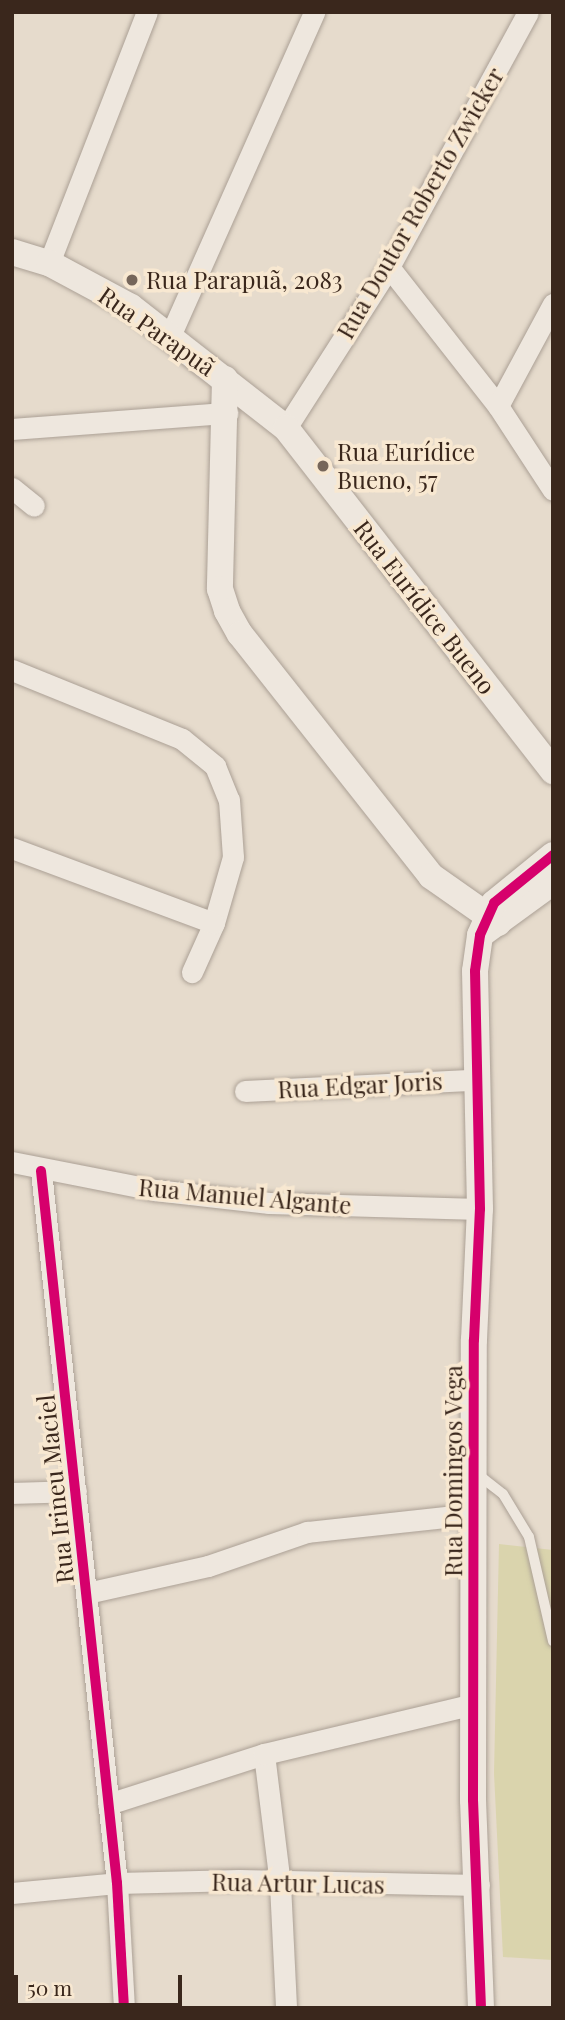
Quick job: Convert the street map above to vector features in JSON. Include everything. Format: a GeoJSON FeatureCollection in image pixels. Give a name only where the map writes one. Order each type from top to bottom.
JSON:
{"type":"FeatureCollection","features":[{"type":"Feature","properties":{"kind":"street"},"geometry":{"type":"LineString","coordinates":[[49,263],[147,12]]}},
{"type":"Feature","properties":{"kind":"street"},"geometry":{"type":"LineString","coordinates":[[170,336],[314,12]]}},
{"type":"Feature","properties":{"kind":"street","name":"Rua Doutor Roberto Zwicker"},"geometry":{"type":"LineString","coordinates":[[292,435],[389,267],[528,12]]}},
{"type":"Feature","properties":{"kind":"street","name":"Rua Parapuã"},"geometry":{"type":"LineString","coordinates":[[12,252],[49,263],[131,307],[225,379]]}},
{"type":"Feature","properties":{"kind":"street"},"geometry":{"type":"LineString","coordinates":[[389,267],[498,406],[553,490]]}},
{"type":"Feature","properties":{"kind":"street"},"geometry":{"type":"LineString","coordinates":[[498,406],[553,304]]}},
{"type":"Feature","properties":{"kind":"street"},"geometry":{"type":"LineString","coordinates":[[225,379],[227,413],[220,589],[227,611],[431,876],[488,925]]}},
{"type":"Feature","properties":{"kind":"street","name":"Rua Eurídice Bueno"},"geometry":{"type":"LineString","coordinates":[[225,379],[292,435],[553,771]]}},
{"type":"Feature","properties":{"kind":"street"},"geometry":{"type":"LineString","coordinates":[[12,429],[227,413]]}},
{"type":"Feature","properties":{"kind":"street","name":"Rua Eurídice Bueno"},"geometry":{"type":"LineString","coordinates":[[227,413],[260,419],[292,435]]}},
{"type":"Feature","properties":{"kind":"street"},"geometry":{"type":"LineString","coordinates":[[12,488],[34,506]]}},
{"type":"Feature","properties":{"kind":"street"},"geometry":{"type":"LineString","coordinates":[[12,670],[182,739],[215,766],[229,800],[233,857],[214,923],[192,972]]}},
{"type":"Feature","properties":{"kind":"street"},"geometry":{"type":"LineString","coordinates":[[12,848],[214,923]]}},
{"type":"Feature","properties":{"kind":"street"},"geometry":{"type":"LineString","coordinates":[[488,925],[509,887],[553,855]]}},
{"type":"Feature","properties":{"kind":"street"},"geometry":{"type":"LineString","coordinates":[[488,925],[553,882]]}},
{"type":"Feature","properties":{"kind":"street","name":"Rua Domingos Vega"},"geometry":{"type":"LineString","coordinates":[[481,2008],[480,1885],[473,1800],[474,1317],[481,1209],[474,1080],[475,971],[488,925]]}},
{"type":"Feature","properties":{"kind":"street","name":"Rua Edgar Joris"},"geometry":{"type":"LineString","coordinates":[[245,1091],[474,1080]]}},
{"type":"Feature","properties":{"kind":"street","name":"Rua Manuel Algante"},"geometry":{"type":"LineString","coordinates":[[12,1161],[41,1171],[269,1203],[481,1209]]}},
{"type":"Feature","properties":{"kind":"street","name":"Rua Irineu Maciel"},"geometry":{"type":"LineString","coordinates":[[41,1171],[117,1883],[124,2008]]}},
{"type":"Feature","properties":{"kind":"street"},"geometry":{"type":"LineString","coordinates":[[12,1493],[76,1491]]}},
{"type":"Feature","properties":{"kind":"street"},"geometry":{"type":"LineString","coordinates":[[87,1593],[208,1566],[307,1532],[474,1514]]}},
{"type":"Feature","properties":{"kind":"street"},"geometry":{"type":"LineString","coordinates":[[108,1804],[264,1754],[474,1704]]}},
{"type":"Feature","properties":{"kind":"street"},"geometry":{"type":"LineString","coordinates":[[264,1754],[280,1884],[286,2008]]}},
{"type":"Feature","properties":{"kind":"street","name":"Rua Artur Lucas"},"geometry":{"type":"LineString","coordinates":[[12,1893],[117,1883],[239,1880],[280,1884],[480,1885]]}},
{"type":"Feature","properties":{"kind":"lane"},"geometry":{"type":"LineString","coordinates":[[474,1471],[503,1494],[529,1537],[553,1641]]}},
{"type":"Feature","properties":{"kind":"shaded area"},"geometry":{"type":"Polygon","coordinates":[[[499,1544],[553,1550],[553,1960],[503,1957],[494,1773],[499,1544]]]}},
{"type":"Feature","properties":{"kind":"cycle path"},"geometry":{"type":"LineString","coordinates":[[481,2008],[473,1800],[474,1340],[480,1209],[475,971],[480,935],[494,903],[553,855]]}},
{"type":"Feature","properties":{"kind":"cycle path"},"geometry":{"type":"LineString","coordinates":[[41,1171],[117,1883],[124,2008]]}},
{"type":"Feature","properties":{"kind":"place","name":"Rua Parapuã, 2083"},"geometry":{"type":"Point","coordinates":[132,280]}},
{"type":"Feature","properties":{"kind":"place","name":"Rua Eurídice Bueno, 57"},"geometry":{"type":"Point","coordinates":[323,466]}}]}
